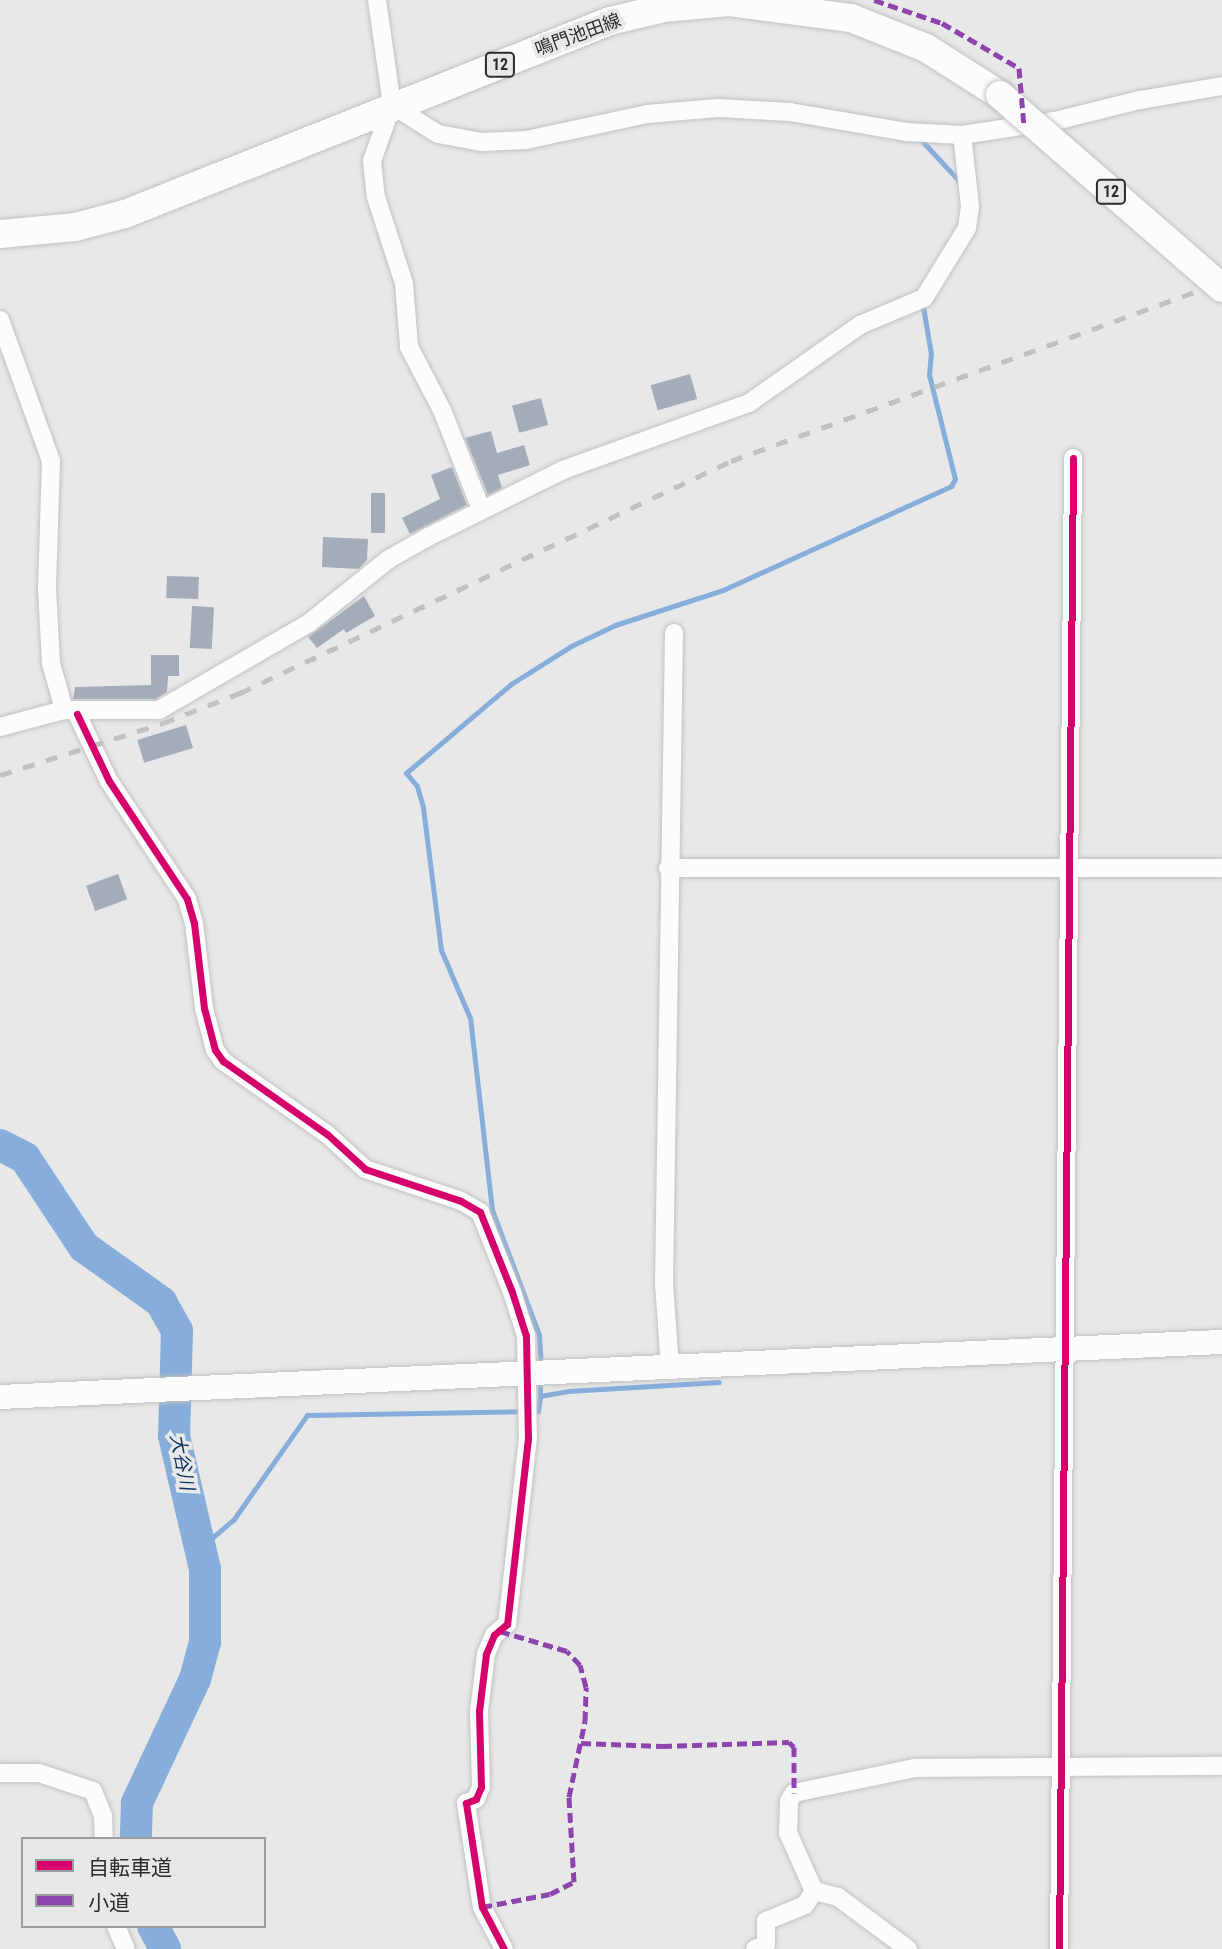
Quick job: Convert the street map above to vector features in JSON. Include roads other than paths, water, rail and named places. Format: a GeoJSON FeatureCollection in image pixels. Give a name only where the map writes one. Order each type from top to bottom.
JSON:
{"type":"FeatureCollection","features":[{"type":"Feature","properties":{"kind":"main road","name":"鳴門池田線"},"geometry":{"type":"LineString","coordinates":[[0,234],[75,228],[125,214],[610,21],[664,8],[729,2],[851,18],[926,48],[1000,95],[1222,288]]}},
{"type":"Feature","properties":{"kind":"street"},"geometry":{"type":"LineString","coordinates":[[377,0],[392,106],[372,161],[376,197],[404,283],[409,348],[442,410],[481,509]]}},
{"type":"Feature","properties":{"kind":"street"},"geometry":{"type":"LineString","coordinates":[[392,106],[438,134],[482,142],[526,140],[647,114],[718,108],[790,112],[907,132],[961,135],[1222,86]]}},
{"type":"Feature","properties":{"kind":"street"},"geometry":{"type":"LineString","coordinates":[[0,727],[71,712],[159,710],[309,623],[389,559],[481,509],[588,460],[749,403],[860,325],[924,298],[967,228],[970,206],[961,135]]}},
{"type":"Feature","properties":{"kind":"street"},"geometry":{"type":"LineString","coordinates":[[0,320],[51,461],[50,651],[71,712],[109,781],[187,899],[194,923],[204,1008],[215,1050],[223,1061],[327,1134],[365,1169],[461,1201],[480,1212],[526,1336],[537,1373],[529,1402],[529,1425],[507,1624],[494,1635],[486,1654],[480,1711],[481,1787],[476,1799],[466,1803],[482,1907],[505,1949]]}},
{"type":"Feature","properties":{"kind":"street"},"geometry":{"type":"LineString","coordinates":[[1059,1949],[1066,868],[1073,458]]}},
{"type":"Feature","properties":{"kind":"street"},"geometry":{"type":"LineString","coordinates":[[670,1367],[664,1284],[668,868],[674,632]]}},
{"type":"Feature","properties":{"kind":"street"},"geometry":{"type":"LineString","coordinates":[[668,868],[1222,868]]}},
{"type":"Feature","properties":{"kind":"street"},"geometry":{"type":"LineString","coordinates":[[0,1397],[1222,1342]]}},
{"type":"Feature","properties":{"kind":"street"},"geometry":{"type":"LineString","coordinates":[[814,1891],[788,1833],[789,1801],[794,1793],[915,1768],[1222,1766]]}},
{"type":"Feature","properties":{"kind":"street"},"geometry":{"type":"LineString","coordinates":[[0,1773],[39,1773],[93,1791],[103,1816],[104,1837]]}},
{"type":"Feature","properties":{"kind":"street"},"geometry":{"type":"LineString","coordinates":[[755,1949],[766,1944],[766,1921],[805,1905],[814,1891]]}},
{"type":"Feature","properties":{"kind":"street"},"geometry":{"type":"LineString","coordinates":[[814,1891],[838,1897],[908,1949]]}},
{"type":"Feature","properties":{"kind":"street"},"geometry":{"type":"LineString","coordinates":[[117,1928],[126,1949]]}},
{"type":"Feature","properties":{"kind":"waterway"},"geometry":{"type":"LineString","coordinates":[[923,142],[961,183]]}},
{"type":"Feature","properties":{"kind":"waterway"},"geometry":{"type":"LineString","coordinates":[[541,1365],[539,1335],[492,1210],[470,1018],[441,950],[423,807],[417,786],[406,773],[511,684],[571,646],[615,625],[723,590],[951,486],[955,479],[929,375],[931,354],[922,301]]}},
{"type":"Feature","properties":{"kind":"waterway","name":"大谷川"},"geometry":{"type":"LineString","coordinates":[[0,1145],[25,1158],[84,1247],[161,1302],[177,1331],[174,1436],[205,1569],[205,1642],[195,1679],[137,1803],[136,1837]]}},
{"type":"Feature","properties":{"kind":"waterway"},"geometry":{"type":"LineString","coordinates":[[540,1379],[540,1396]]}},
{"type":"Feature","properties":{"kind":"waterway"},"geometry":{"type":"LineString","coordinates":[[199,1549],[234,1519],[307,1415],[538,1411],[540,1396],[568,1391],[719,1382]]}},
{"type":"Feature","properties":{"kind":"waterway","name":"大谷川"},"geometry":{"type":"LineString","coordinates":[[154,1928],[165,1949]]}},
{"type":"Feature","properties":{"kind":"railway"},"geometry":{"type":"LineString","coordinates":[[0,775],[163,723],[240,693],[731,461],[1222,282]]}}]}
